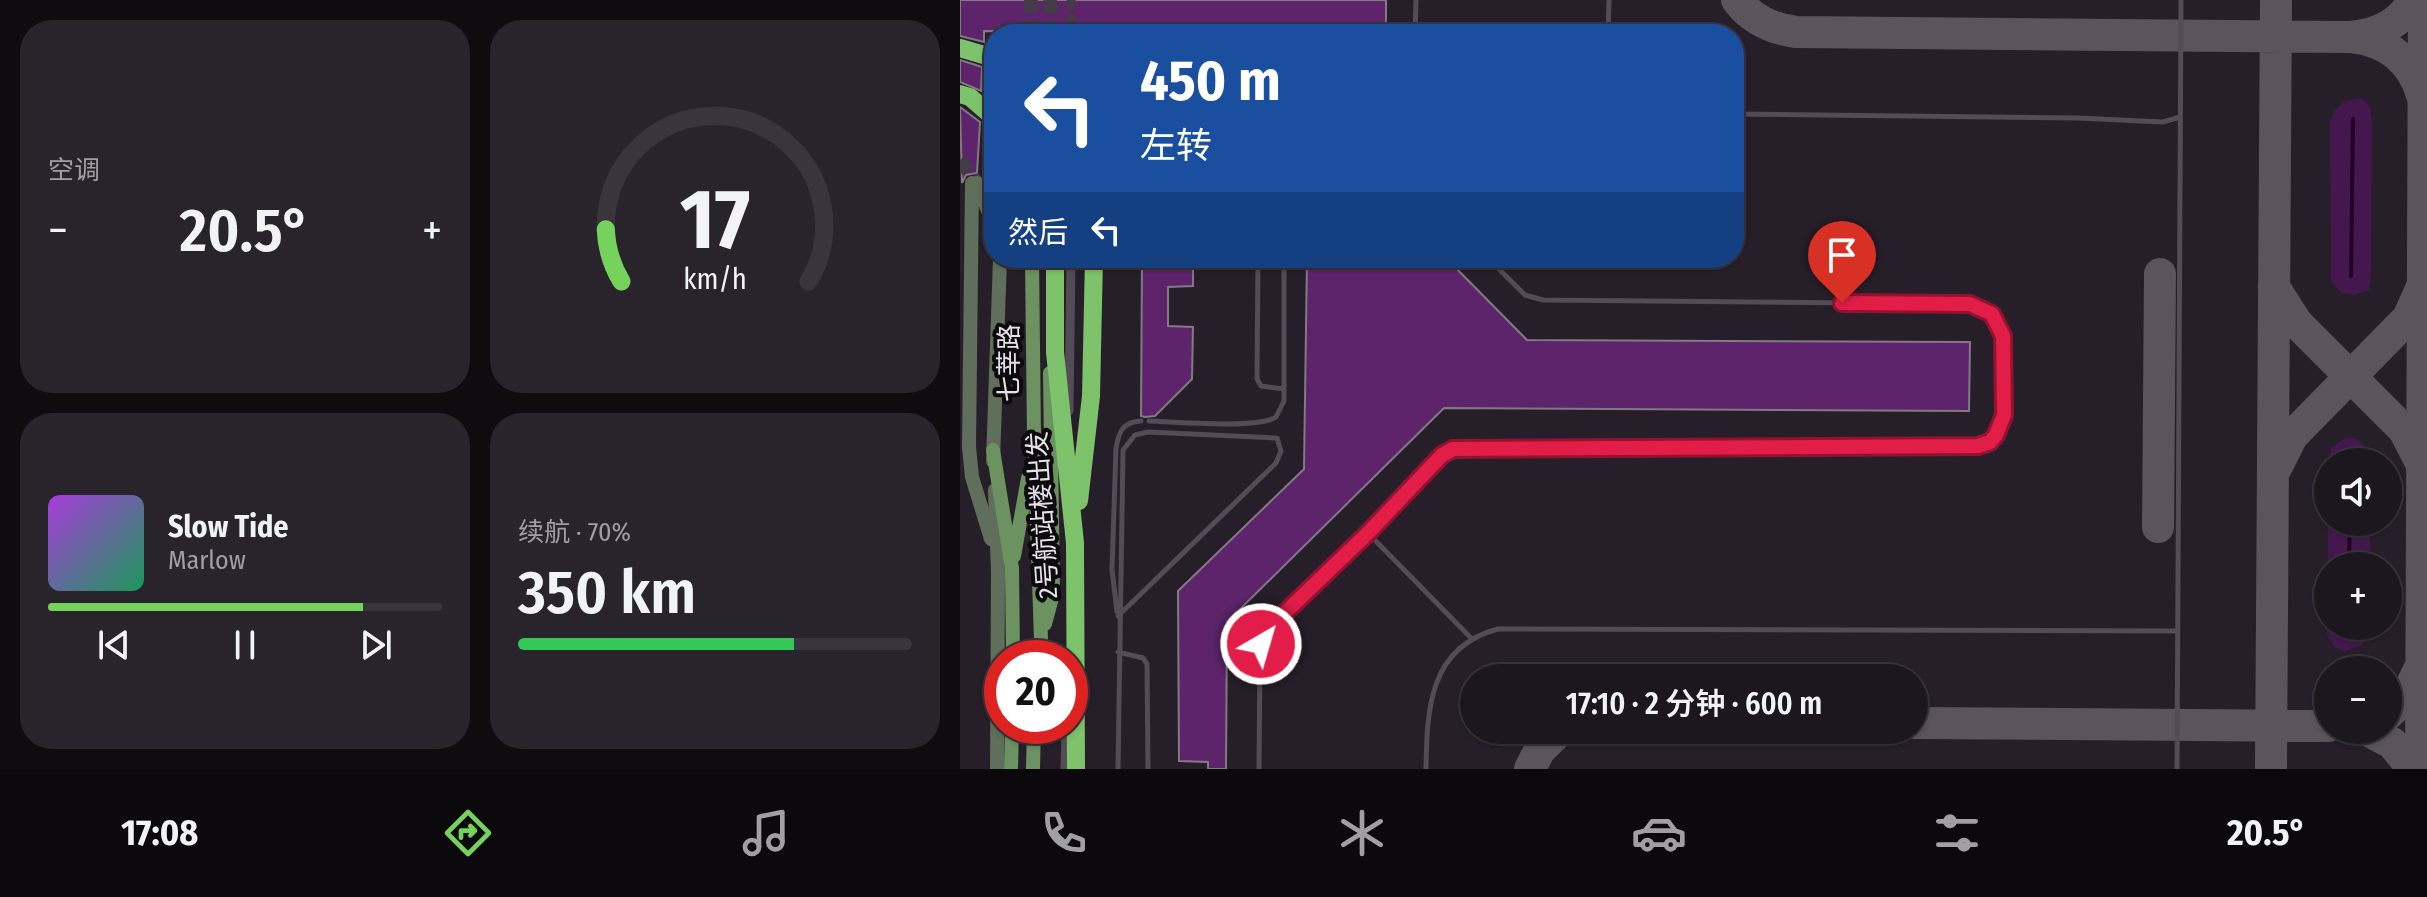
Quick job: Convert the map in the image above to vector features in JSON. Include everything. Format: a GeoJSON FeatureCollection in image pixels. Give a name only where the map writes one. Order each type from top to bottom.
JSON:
{"type":"FeatureCollection","features":[{"type":"Feature","properties":{"kind":"highway"},"geometry":{"type":"LineString","coordinates":[[960,48],[984,55]]}},
{"type":"Feature","properties":{"kind":"highway"},"geometry":{"type":"LineString","coordinates":[[960,94],[970,97],[984,109]]}},
{"type":"Feature","properties":{"kind":"highway","name":"2号航站楼出发"},"geometry":{"type":"LineString","coordinates":[[1053,268],[1055,352],[1075,543],[1076,769]]}},
{"type":"Feature","properties":{"kind":"highway"},"geometry":{"type":"LineString","coordinates":[[1075,543],[1091,396],[1094,268]]}},
{"type":"Feature","properties":{"kind":"main road"},"geometry":{"type":"LineString","coordinates":[[984,203],[975,183],[969,447],[972,477],[1005,570]]}},
{"type":"Feature","properties":{"kind":"main road"},"geometry":{"type":"LineString","coordinates":[[1000,268],[993,450],[1005,570],[1017,640]]}},
{"type":"Feature","properties":{"kind":"main road","name":"七莘路"},"geometry":{"type":"LineString","coordinates":[[1032,268],[1041,639]]}},
{"type":"Feature","properties":{"kind":"main road"},"geometry":{"type":"LineString","coordinates":[[1041,639],[1053,594],[1050,493],[1053,268]]}},
{"type":"Feature","properties":{"kind":"main road"},"geometry":{"type":"LineString","coordinates":[[997,769],[1005,570],[1034,437]]}},
{"type":"Feature","properties":{"kind":"main road"},"geometry":{"type":"LineString","coordinates":[[1013,621],[1013,640]]}},
{"type":"Feature","properties":{"kind":"main road"},"geometry":{"type":"LineString","coordinates":[[1011,769],[1012,744]]}},
{"type":"Feature","properties":{"kind":"main road"},"geometry":{"type":"LineString","coordinates":[[1033,769],[1034,744]]}},
{"type":"Feature","properties":{"kind":"street"},"geometry":{"type":"LineString","coordinates":[[1067,640],[1071,268]]}},
{"type":"Feature","properties":{"kind":"street"},"geometry":{"type":"LineString","coordinates":[[1065,769],[1066,744]]}},
{"type":"Feature","properties":{"kind":"lane"},"geometry":{"type":"LineString","coordinates":[[1415,24],[1416,0]]}},
{"type":"Feature","properties":{"kind":"lane"},"geometry":{"type":"LineString","coordinates":[[1608,24],[1609,0]]}},
{"type":"Feature","properties":{"kind":"lane"},"geometry":{"type":"LineString","coordinates":[[2177,769],[2181,0]]}},
{"type":"Feature","properties":{"kind":"lane"},"geometry":{"type":"LineString","coordinates":[[1744,114],[2078,118],[2163,122],[2181,117]]}},
{"type":"Feature","properties":{"kind":"lane"},"geometry":{"type":"LineString","coordinates":[[1258,268],[1257,379],[1261,386],[1284,389]]}},
{"type":"Feature","properties":{"kind":"lane"},"geometry":{"type":"LineString","coordinates":[[1149,421],[1273,420],[1280,412],[1284,389],[1284,268]]}},
{"type":"Feature","properties":{"kind":"lane"},"geometry":{"type":"LineString","coordinates":[[1259,769],[1260,655],[1264,635],[1442,455],[1461,447],[1978,446],[1990,442],[2001,427],[2004,415],[2003,336],[1992,314],[1970,304],[1543,300],[1525,295],[1498,268]]}},
{"type":"Feature","properties":{"kind":"lane"},"geometry":{"type":"LineString","coordinates":[[1118,616],[1112,569],[1116,448],[1121,429],[1131,421],[1141,421]]}},
{"type":"Feature","properties":{"kind":"lane"},"geometry":{"type":"LineString","coordinates":[[1118,616],[1276,463],[1281,446],[1277,438],[1148,432],[1135,435],[1123,450],[1118,616],[1118,769]]}},
{"type":"Feature","properties":{"kind":"lane"},"geometry":{"type":"LineString","coordinates":[[1368,533],[1471,638]]}},
{"type":"Feature","properties":{"kind":"lane"},"geometry":{"type":"LineString","coordinates":[[1426,769],[1427,726],[1432,694],[1442,669],[1471,638],[1512,627],[2177,631]]}},
{"type":"Feature","properties":{"kind":"lane"},"geometry":{"type":"LineString","coordinates":[[1118,652],[1143,658],[1147,664],[1148,769]]}},
{"type":"Feature","properties":{"kind":"shaded area"},"geometry":{"type":"Polygon","coordinates":[[[2361,98],[2369,105],[2372,122],[2371,276],[2369,290],[2355,295],[2341,293],[2331,281],[2330,121],[2341,104],[2361,98]]]}},
{"type":"Feature","properties":{"kind":"shaded area"},"geometry":{"type":"Polygon","coordinates":[[[2345,438],[2357,439],[2366,448],[2331,448],[2345,438]]]}},
{"type":"Feature","properties":{"kind":"shaded area"},"geometry":{"type":"Polygon","coordinates":[[[2328,536],[2370,536],[2370,552],[2328,552],[2328,536]]]}},
{"type":"Feature","properties":{"kind":"shaded area"},"geometry":{"type":"Polygon","coordinates":[[[2330,640],[2365,640],[2363,645],[2344,651],[2334,647],[2330,640]]]}},
{"type":"Feature","properties":{"kind":"building"},"geometry":{"type":"Polygon","coordinates":[[[960,0],[1386,0],[1386,24],[984,24],[984,42],[960,36],[960,0]]]}},
{"type":"Feature","properties":{"kind":"building"},"geometry":{"type":"Polygon","coordinates":[[[960,60],[982,67],[981,91],[960,82],[960,60]]]}},
{"type":"Feature","properties":{"kind":"building"},"geometry":{"type":"Polygon","coordinates":[[[960,107],[980,122],[977,173],[966,175],[962,183],[960,107]]]}},
{"type":"Feature","properties":{"kind":"building"},"geometry":{"type":"Polygon","coordinates":[[[1142,268],[1193,268],[1193,286],[1168,287],[1168,326],[1193,327],[1192,379],[1155,416],[1141,416],[1142,268]]]}},
{"type":"Feature","properties":{"kind":"building"},"geometry":{"type":"Polygon","coordinates":[[[1307,268],[1456,268],[1527,340],[1970,342],[1969,411],[1444,408],[1227,622],[1226,769],[1208,769],[1208,762],[1179,761],[1178,591],[1304,469],[1307,268]]]}},
{"type":"Feature","properties":{"kind":"waterway"},"geometry":{"type":"LineString","coordinates":[[2351,276],[2353,119]]}},
{"type":"Feature","properties":{"kind":"waterway"},"geometry":{"type":"LineString","coordinates":[[2349,552],[2350,536]]}},
{"type":"Feature","properties":{"kind":"taxiway"},"geometry":{"type":"LineString","coordinates":[[1737,0],[1763,22],[1796,32],[2349,37],[2386,27],[2401,16],[2414,0]]}},
{"type":"Feature","properties":{"kind":"taxiway"},"geometry":{"type":"LineString","coordinates":[[2271,769],[2276,0]]}},
{"type":"Feature","properties":{"kind":"taxiway"},"geometry":{"type":"LineString","coordinates":[[2421,769],[2424,0]]}},
{"type":"Feature","properties":{"kind":"taxiway"},"geometry":{"type":"LineString","coordinates":[[2352,37],[2376,43],[2396,54],[2412,72],[2422,95]]}},
{"type":"Feature","properties":{"kind":"taxiway"},"geometry":{"type":"LineString","coordinates":[[2158,527],[2160,274]]}},
{"type":"Feature","properties":{"kind":"taxiway"},"geometry":{"type":"LineString","coordinates":[[2274,287],[2297,323],[2404,430],[2420,461]]}},
{"type":"Feature","properties":{"kind":"taxiway"},"geometry":{"type":"LineString","coordinates":[[2276,468],[2292,436],[2408,318],[2421,289]]}},
{"type":"Feature","properties":{"kind":"taxiway"},"geometry":{"type":"LineString","coordinates":[[2402,701],[2419,670]]}},
{"type":"Feature","properties":{"kind":"taxiway"},"geometry":{"type":"LineString","coordinates":[[1928,723],[2314,726]]}},
{"type":"Feature","properties":{"kind":"taxiway"},"geometry":{"type":"LineString","coordinates":[[1530,769],[1546,744]]}},
{"type":"Feature","properties":{"kind":"taxiway"},"geometry":{"type":"LineString","coordinates":[[2393,744],[2413,769]]}},
{"type":"Feature","properties":{"kind":"tunnel"},"geometry":{"type":"LineString","coordinates":[[1031,0],[1031,24]]}},
{"type":"Feature","properties":{"kind":"tunnel"},"geometry":{"type":"LineString","coordinates":[[1050,0],[1051,24]]}},
{"type":"Feature","properties":{"kind":"tunnel"},"geometry":{"type":"LineString","coordinates":[[1071,0],[1071,24]]}},
{"type":"Feature","properties":{"kind":"tunnel"},"geometry":{"type":"LineString","coordinates":[[960,160],[977,183]]}},
{"type":"Feature","properties":{"kind":"route"},"geometry":{"type":"LineString","coordinates":[[1261,644],[1268,629],[1368,533],[1442,455],[1453,449],[1978,446],[1990,442],[2001,427],[2004,415],[2003,336],[1992,314],[1970,304],[1842,303]]}}]}
